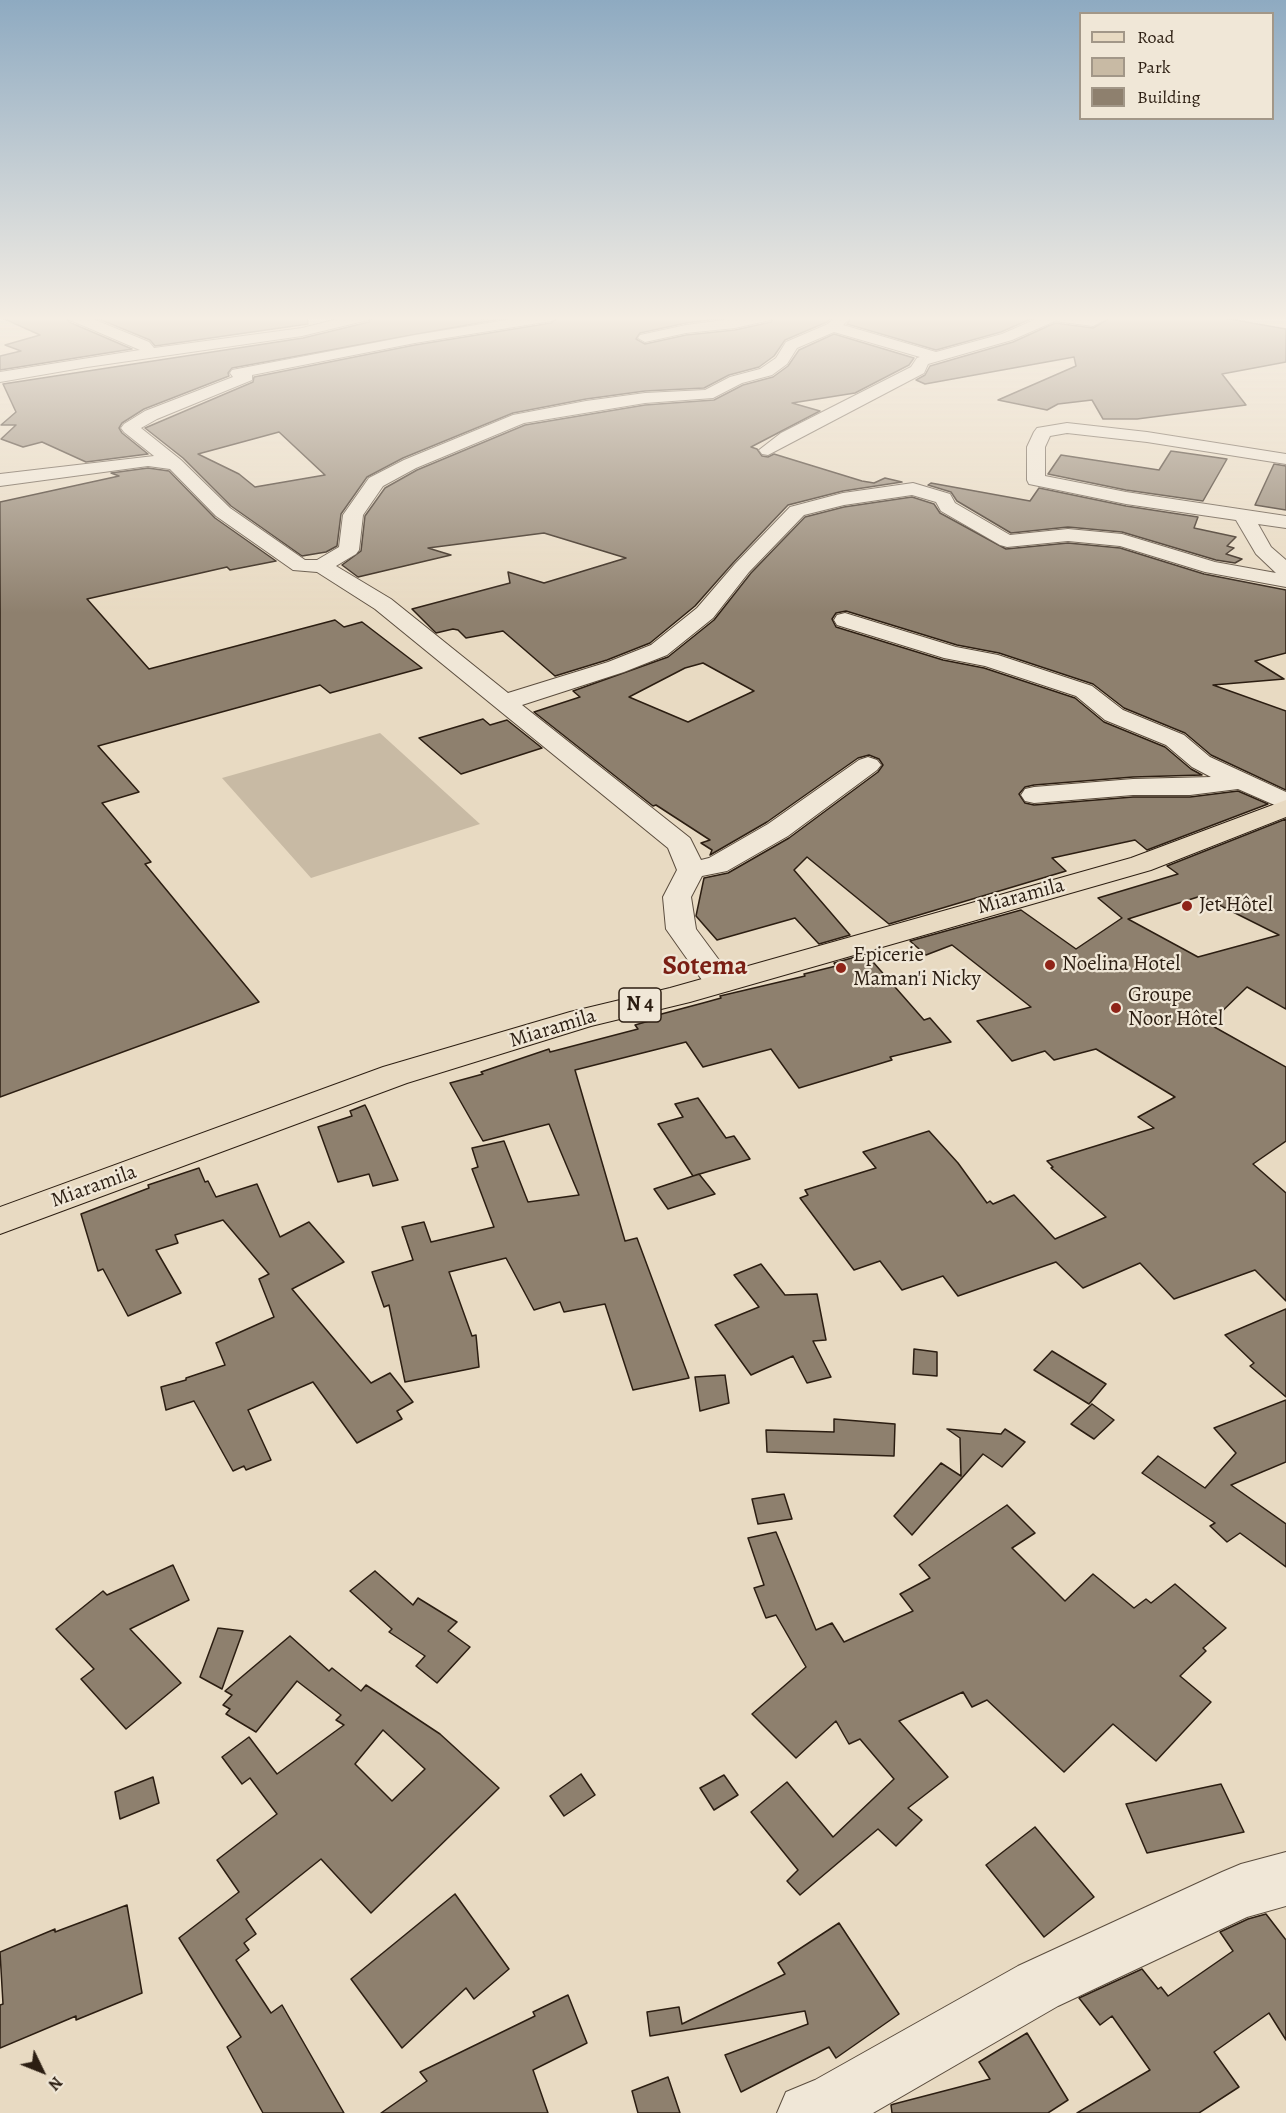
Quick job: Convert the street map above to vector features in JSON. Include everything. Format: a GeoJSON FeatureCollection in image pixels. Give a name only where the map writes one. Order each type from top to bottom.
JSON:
{"type":"FeatureCollection","features":[{"type":"Feature","properties":{"kind":"main road","name":"Miaramila"},"geometry":{"type":"LineString","coordinates":[[0,1221],[395,1076],[581,1019],[720,983],[1141,864],[1286,808]]}},
{"type":"Feature","properties":{"kind":"street"},"geometry":{"type":"LineString","coordinates":[[150,416],[130,428],[175,464],[223,512],[300,566],[321,566],[349,550],[353,515],[376,482],[410,464],[519,419],[536,416]]}},
{"type":"Feature","properties":{"kind":"street"},"geometry":{"type":"LineString","coordinates":[[768,450],[787,437],[829,416]]}},
{"type":"Feature","properties":{"kind":"street"},"geometry":{"type":"LineString","coordinates":[[1286,459],[1147,437],[1067,428],[1043,432],[1036,447],[1036,480],[1126,498],[1286,522]]}},
{"type":"Feature","properties":{"kind":"street"},"geometry":{"type":"LineString","coordinates":[[0,480],[148,461],[175,464]]}},
{"type":"Feature","properties":{"kind":"street"},"geometry":{"type":"LineString","coordinates":[[503,703],[616,667],[659,650],[705,614],[742,568],[797,511],[843,499],[913,489],[943,498],[948,507],[1007,541],[1068,535],[1122,540],[1212,568],[1286,581]]}},
{"type":"Feature","properties":{"kind":"street"},"geometry":{"type":"LineString","coordinates":[[1244,517],[1263,550],[1286,571]]}},
{"type":"Feature","properties":{"kind":"street"},"geometry":{"type":"LineString","coordinates":[[321,566],[383,604],[680,844],[691,870]]}},
{"type":"Feature","properties":{"kind":"street"},"geometry":{"type":"LineString","coordinates":[[845,621],[952,653],[990,660],[1084,692],[1114,715],[1175,740],[1201,762],[1286,802]]}},
{"type":"Feature","properties":{"kind":"street"},"geometry":{"type":"LineString","coordinates":[[691,870],[717,865],[778,830],[868,765]]}},
{"type":"Feature","properties":{"kind":"street"},"geometry":{"type":"LineString","coordinates":[[1034,795],[1134,787],[1190,787],[1242,781]]}},
{"type":"Feature","properties":{"kind":"street"},"geometry":{"type":"LineString","coordinates":[[691,870],[677,897],[681,928],[720,983]]}},
{"type":"Feature","properties":{"kind":"street"},"geometry":{"type":"LineString","coordinates":[[807,2113],[831,2104],[1038,1986],[1240,1891],[1286,1879]]}},
{"type":"Feature","properties":{"kind":"green space"},"geometry":{"type":"Polygon","coordinates":[[[380,733],[480,824],[311,878],[222,778],[380,733]]]}},
{"type":"Feature","properties":{"kind":"building"},"geometry":{"type":"Polygon","coordinates":[[[12,416],[134,416],[122,423],[119,428],[148,454],[86,462],[42,442],[23,447],[1,439],[16,425],[1,425],[12,416]]]}},
{"type":"Feature","properties":{"kind":"building"},"geometry":{"type":"Polygon","coordinates":[[[174,416],[507,416],[403,458],[367,477],[341,514],[337,546],[326,552],[302,556],[231,506],[183,458],[145,428],[174,416]],[[279,432],[198,454],[239,474],[255,487],[325,475],[279,432]]]}},
{"type":"Feature","properties":{"kind":"building"},"geometry":{"type":"Polygon","coordinates":[[[581,416],[811,416],[751,447],[757,449],[762,456],[768,457],[774,454],[862,481],[874,483],[885,478],[902,482],[843,491],[788,505],[695,606],[650,643],[607,660],[555,676],[503,631],[466,638],[458,630],[453,629],[436,633],[412,609],[510,583],[508,572],[544,583],[626,558],[544,533],[428,548],[451,555],[358,577],[342,565],[361,551],[365,516],[385,488],[417,470],[525,425],[581,416]]]}},
{"type":"Feature","properties":{"kind":"building"},"geometry":{"type":"Polygon","coordinates":[[[1101,416],[1163,416],[1137,419],[1103,419],[1101,416]]]}},
{"type":"Feature","properties":{"kind":"building"},"geometry":{"type":"Polygon","coordinates":[[[1171,451],[1227,459],[1203,501],[1126,490],[1048,474],[1061,455],[1159,470],[1171,451]]]}},
{"type":"Feature","properties":{"kind":"building"},"geometry":{"type":"Polygon","coordinates":[[[1274,464],[1286,466],[1286,510],[1255,505],[1274,464]]]}},
{"type":"Feature","properties":{"kind":"building"},"geometry":{"type":"Polygon","coordinates":[[[148,468],[169,471],[215,518],[276,561],[230,570],[227,567],[87,599],[149,669],[335,620],[344,627],[362,622],[422,668],[330,693],[320,685],[98,746],[139,792],[102,803],[151,862],[145,864],[259,1002],[0,1097],[0,502],[119,476],[111,473],[148,468]]]}},
{"type":"Feature","properties":{"kind":"building"},"geometry":{"type":"Polygon","coordinates":[[[931,483],[1030,501],[1039,488],[1126,506],[1198,517],[1194,528],[1236,537],[1227,546],[1234,548],[1226,554],[1242,559],[1235,563],[1216,560],[1122,532],[1068,527],[1011,533],[957,501],[951,492],[928,485],[931,483]]]}},
{"type":"Feature","properties":{"kind":"building"},"geometry":{"type":"Polygon","coordinates":[[[912,497],[934,504],[940,513],[1006,549],[1068,543],[1120,548],[1204,574],[1286,590],[1286,653],[1255,661],[1284,679],[1213,685],[1286,711],[1286,790],[1211,755],[1185,733],[1124,708],[1093,684],[999,653],[957,645],[846,611],[836,613],[832,619],[836,627],[943,660],[984,668],[1075,698],[1104,722],[1165,747],[1191,769],[1202,775],[1133,777],[1034,785],[1025,787],[1019,794],[1025,803],[1034,805],[1133,797],[1190,797],[1238,791],[1268,804],[1147,850],[1135,840],[1052,858],[1066,871],[889,924],[807,857],[794,870],[850,935],[819,944],[795,918],[717,940],[696,916],[704,878],[728,873],[789,838],[878,772],[883,765],[879,759],[869,755],[858,758],[767,822],[710,855],[712,850],[701,843],[710,840],[656,805],[653,806],[534,712],[580,697],[573,691],[668,657],[714,620],[751,573],[805,517],[844,507],[912,497]],[[703,663],[685,668],[629,697],[688,722],[754,691],[703,663]]]}},
{"type":"Feature","properties":{"kind":"building"},"geometry":{"type":"Polygon","coordinates":[[[483,719],[490,725],[507,720],[542,748],[461,774],[419,738],[483,719]]]}},
{"type":"Feature","properties":{"kind":"building"},"geometry":{"type":"Polygon","coordinates":[[[1286,819],[1286,1009],[1247,987],[1209,1024],[1286,1067],[1286,1141],[1253,1164],[1286,1193],[1286,1301],[1255,1270],[1174,1299],[1140,1263],[1083,1288],[1056,1262],[958,1296],[943,1276],[902,1290],[880,1261],[854,1270],[800,1198],[808,1195],[805,1190],[876,1168],[863,1152],[929,1131],[958,1163],[987,1203],[990,1201],[993,1204],[1014,1195],[1055,1239],[1106,1217],[1051,1168],[1053,1167],[1047,1161],[1154,1128],[1138,1117],[1175,1097],[1096,1049],[1054,1060],[1045,1051],[1012,1061],[977,1021],[1031,1007],[952,945],[926,955],[910,941],[1021,910],[1076,949],[1122,918],[1098,898],[1178,874],[1167,866],[1286,819]],[[1201,896],[1128,919],[1198,957],[1279,935],[1201,896]]]}},
{"type":"Feature","properties":{"kind":"building"},"geometry":{"type":"Polygon","coordinates":[[[866,954],[924,1020],[930,1018],[951,1042],[890,1057],[892,1060],[799,1088],[771,1049],[703,1067],[686,1042],[575,1070],[625,1241],[637,1238],[689,1378],[633,1390],[605,1304],[564,1312],[560,1302],[534,1310],[506,1258],[449,1272],[472,1336],[476,1335],[479,1367],[405,1382],[389,1305],[384,1307],[372,1272],[413,1260],[402,1227],[424,1222],[431,1242],[494,1227],[472,1169],[478,1167],[472,1148],[504,1141],[528,1202],[579,1195],[549,1124],[483,1141],[450,1083],[483,1074],[481,1072],[549,1049],[550,1052],[638,1029],[635,1025],[656,1019],[654,1016],[721,998],[720,996],[805,976],[804,974],[836,966],[834,963],[866,954]]]}},
{"type":"Feature","properties":{"kind":"building"},"geometry":{"type":"Polygon","coordinates":[[[698,1098],[726,1138],[734,1136],[750,1159],[693,1176],[658,1124],[683,1117],[675,1104],[698,1098]]]}},
{"type":"Feature","properties":{"kind":"building"},"geometry":{"type":"Polygon","coordinates":[[[365,1105],[398,1180],[373,1186],[369,1174],[338,1182],[318,1127],[352,1116],[350,1111],[365,1105]]]}},
{"type":"Feature","properties":{"kind":"building"},"geometry":{"type":"Polygon","coordinates":[[[199,1168],[205,1182],[208,1181],[216,1197],[257,1184],[280,1237],[309,1222],[344,1262],[292,1289],[371,1383],[390,1373],[413,1402],[397,1411],[402,1419],[357,1443],[313,1382],[248,1410],[271,1460],[246,1470],[244,1466],[233,1471],[194,1401],[166,1410],[161,1387],[225,1365],[216,1343],[274,1317],[259,1279],[269,1274],[223,1220],[175,1235],[178,1243],[156,1250],[181,1293],[128,1316],[103,1269],[98,1271],[81,1214],[149,1188],[148,1185],[199,1168]]]}},
{"type":"Feature","properties":{"kind":"building"},"geometry":{"type":"Polygon","coordinates":[[[699,1174],[715,1194],[668,1209],[654,1189],[699,1174]]]}},
{"type":"Feature","properties":{"kind":"building"},"geometry":{"type":"Polygon","coordinates":[[[761,1264],[785,1295],[817,1294],[826,1340],[813,1341],[831,1377],[807,1383],[793,1356],[751,1375],[715,1325],[759,1307],[734,1275],[761,1264]]]}},
{"type":"Feature","properties":{"kind":"building"},"geometry":{"type":"Polygon","coordinates":[[[1286,1309],[1286,1397],[1250,1366],[1254,1363],[1225,1335],[1286,1309]]]}},
{"type":"Feature","properties":{"kind":"building"},"geometry":{"type":"Polygon","coordinates":[[[914,1349],[937,1352],[937,1376],[913,1374],[914,1349]]]}},
{"type":"Feature","properties":{"kind":"building"},"geometry":{"type":"Polygon","coordinates":[[[1052,1351],[1106,1384],[1089,1404],[1034,1370],[1052,1351]]]}},
{"type":"Feature","properties":{"kind":"building"},"geometry":{"type":"Polygon","coordinates":[[[725,1375],[729,1403],[700,1411],[695,1377],[725,1375]]]}},
{"type":"Feature","properties":{"kind":"building"},"geometry":{"type":"Polygon","coordinates":[[[1286,1400],[1286,1462],[1231,1485],[1286,1524],[1286,1567],[1240,1533],[1227,1542],[1210,1526],[1215,1523],[1142,1473],[1158,1456],[1205,1488],[1236,1453],[1214,1428],[1286,1400]]]}},
{"type":"Feature","properties":{"kind":"building"},"geometry":{"type":"Polygon","coordinates":[[[1092,1404],[1114,1420],[1094,1439],[1071,1424],[1092,1404]]]}},
{"type":"Feature","properties":{"kind":"building"},"geometry":{"type":"Polygon","coordinates":[[[834,1419],[895,1424],[894,1456],[767,1452],[766,1430],[834,1432],[834,1419]]]}},
{"type":"Feature","properties":{"kind":"building"},"geometry":{"type":"Polygon","coordinates":[[[947,1429],[1001,1434],[1005,1429],[1025,1442],[1002,1467],[983,1454],[912,1535],[894,1516],[941,1463],[961,1476],[960,1438],[947,1429]]]}},
{"type":"Feature","properties":{"kind":"building"},"geometry":{"type":"Polygon","coordinates":[[[784,1494],[792,1519],[758,1524],[752,1499],[784,1494]]]}},
{"type":"Feature","properties":{"kind":"building"},"geometry":{"type":"Polygon","coordinates":[[[1007,1505],[1035,1533],[1012,1548],[1065,1601],[1093,1574],[1134,1608],[1146,1599],[1151,1603],[1175,1584],[1226,1628],[1203,1648],[1206,1651],[1180,1676],[1211,1702],[1156,1761],[1113,1724],[1064,1772],[987,1700],[972,1707],[963,1692],[899,1721],[948,1777],[908,1808],[922,1820],[896,1846],[878,1829],[800,1895],[787,1881],[798,1870],[751,1812],[787,1782],[833,1837],[894,1779],[860,1739],[849,1744],[836,1721],[796,1758],[752,1714],[806,1667],[776,1615],[766,1618],[754,1588],[764,1585],[748,1538],[776,1532],[816,1630],[832,1623],[844,1642],[913,1611],[900,1594],[930,1578],[919,1565],[1007,1505]]]}},
{"type":"Feature","properties":{"kind":"building"},"geometry":{"type":"Polygon","coordinates":[[[173,1565],[189,1600],[130,1629],[181,1683],[126,1729],[81,1679],[94,1669],[56,1629],[103,1591],[107,1595],[173,1565]]]}},
{"type":"Feature","properties":{"kind":"building"},"geometry":{"type":"Polygon","coordinates":[[[375,1571],[413,1605],[418,1598],[457,1622],[448,1631],[470,1647],[437,1683],[416,1666],[425,1656],[389,1632],[392,1629],[350,1591],[375,1571]]]}},
{"type":"Feature","properties":{"kind":"building"},"geometry":{"type":"Polygon","coordinates":[[[218,1628],[243,1631],[222,1689],[200,1677],[218,1628]]]}},
{"type":"Feature","properties":{"kind":"building"},"geometry":{"type":"Polygon","coordinates":[[[290,1636],[329,1671],[332,1668],[361,1691],[366,1685],[440,1734],[499,1788],[371,1913],[321,1859],[246,1919],[256,1934],[244,1943],[249,1950],[236,1960],[271,2013],[282,2005],[344,2113],[263,2113],[227,2047],[241,2037],[179,1938],[239,1892],[217,1860],[277,1814],[250,1778],[242,1784],[222,1757],[249,1737],[277,1774],[344,1725],[336,1720],[341,1715],[297,1681],[256,1732],[226,1714],[230,1709],[223,1705],[232,1695],[225,1691],[290,1636]],[[383,1730],[355,1764],[392,1801],[425,1769],[383,1730]]]}},
{"type":"Feature","properties":{"kind":"building"},"geometry":{"type":"Polygon","coordinates":[[[581,1774],[595,1795],[564,1816],[550,1796],[581,1774]]]}},
{"type":"Feature","properties":{"kind":"building"},"geometry":{"type":"Polygon","coordinates":[[[724,1775],[738,1795],[714,1810],[700,1788],[724,1775]]]}},
{"type":"Feature","properties":{"kind":"building"},"geometry":{"type":"Polygon","coordinates":[[[153,1777],[159,1803],[120,1819],[115,1792],[153,1777]]]}},
{"type":"Feature","properties":{"kind":"building"},"geometry":{"type":"Polygon","coordinates":[[[1221,1784],[1244,1832],[1147,1853],[1126,1804],[1221,1784]]]}},
{"type":"Feature","properties":{"kind":"building"},"geometry":{"type":"Polygon","coordinates":[[[1035,1827],[1094,1897],[1044,1937],[986,1865],[1035,1827]]]}},
{"type":"Feature","properties":{"kind":"building"},"geometry":{"type":"Polygon","coordinates":[[[455,1894],[509,1969],[474,1999],[466,1988],[402,2048],[351,1979],[455,1894]]]}},
{"type":"Feature","properties":{"kind":"building"},"geometry":{"type":"Polygon","coordinates":[[[127,1905],[142,1993],[76,2020],[76,2016],[0,2048],[0,2005],[3,2004],[0,1952],[55,1929],[55,1932],[127,1905]]]}},
{"type":"Feature","properties":{"kind":"building"},"geometry":{"type":"Polygon","coordinates":[[[1266,1914],[1286,1940],[1286,2040],[1269,2013],[1214,2052],[1239,2087],[1199,2113],[1077,2113],[1150,2070],[1112,2016],[1100,2025],[1079,1998],[1142,1969],[1158,1989],[1161,1987],[1168,1996],[1233,1951],[1220,1932],[1248,1919],[1266,1914]]]}},
{"type":"Feature","properties":{"kind":"building"},"geometry":{"type":"Polygon","coordinates":[[[839,1923],[899,2014],[836,2058],[829,2047],[741,2092],[725,2055],[808,2024],[805,2011],[650,2036],[647,2012],[679,2007],[682,2024],[785,1974],[778,1963],[839,1923]]]}},
{"type":"Feature","properties":{"kind":"building"},"geometry":{"type":"Polygon","coordinates":[[[568,1995],[587,2043],[533,2070],[548,2113],[381,2113],[427,2081],[420,2072],[535,2016],[533,2012],[568,1995]]]}},
{"type":"Feature","properties":{"kind":"building"},"geometry":{"type":"Polygon","coordinates":[[[1027,2033],[1068,2100],[1048,2113],[892,2113],[891,2105],[990,2079],[979,2062],[1027,2033]]]}},
{"type":"Feature","properties":{"kind":"building"},"geometry":{"type":"Polygon","coordinates":[[[668,2077],[680,2113],[638,2113],[632,2091],[668,2077]]]}},
{"type":"Feature","properties":{"kind":"place","name":"Jet Hôtel"},"geometry":{"type":"Point","coordinates":[1187,906]}},
{"type":"Feature","properties":{"kind":"place","name":"Noelina Hotel"},"geometry":{"type":"Point","coordinates":[1050,965]}},
{"type":"Feature","properties":{"kind":"place","name":"Epicerie Maman'i Nicky"},"geometry":{"type":"Point","coordinates":[841,968]}},
{"type":"Feature","properties":{"kind":"place","name":"Groupe Noor Hôtel"},"geometry":{"type":"Point","coordinates":[1116,1008]}},
{"type":"Feature","properties":{"kind":"district","name":"Sotema"},"geometry":{"type":"Point","coordinates":[705,967]}}]}
